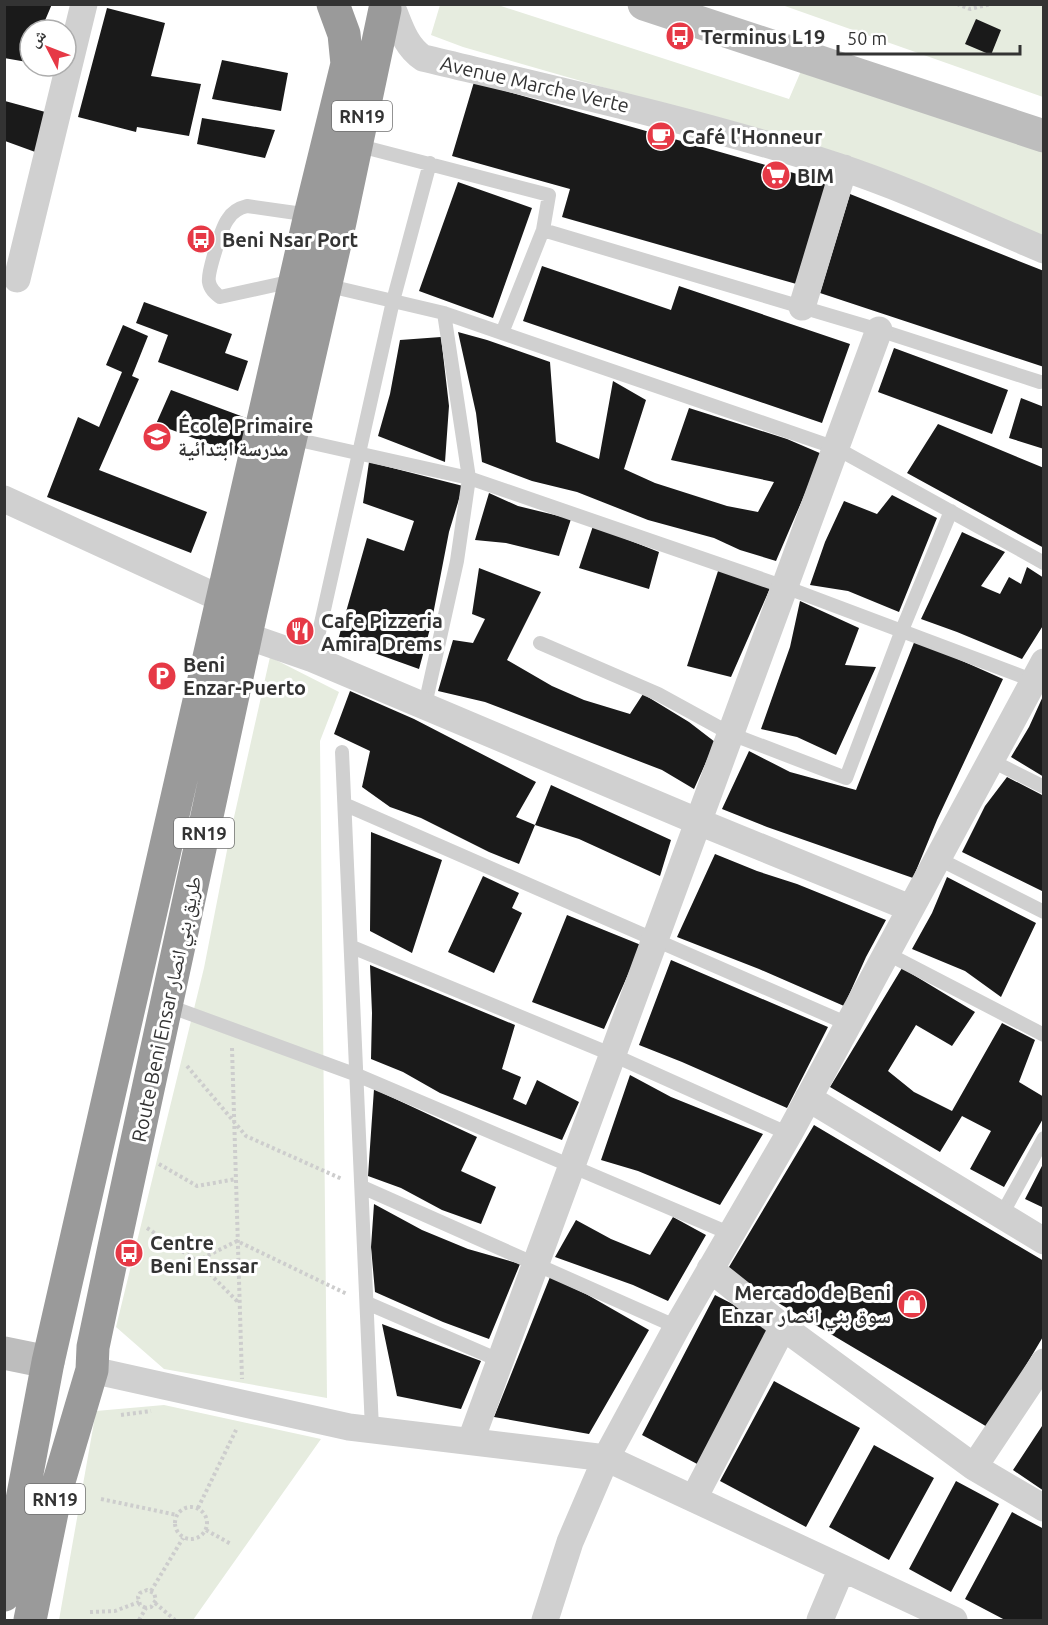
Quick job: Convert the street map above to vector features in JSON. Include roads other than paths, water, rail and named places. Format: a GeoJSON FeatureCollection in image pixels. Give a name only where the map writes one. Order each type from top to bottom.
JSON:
{"type":"FeatureCollection","features":[{"type":"Feature","properties":{"kind":"highway","name":"Route Beni Ensar طريق بني انصار"},"geometry":{"type":"LineString","coordinates":[[30,1620],[57,1488],[91,1366],[166,1005],[240,616],[325,219],[347,64],[344,34],[333,4]]}},
{"type":"Feature","properties":{"kind":"highway"},"geometry":{"type":"LineString","coordinates":[[345,4],[356,9],[370,11],[391,7]]}},
{"type":"Feature","properties":{"kind":"highway","name":"Route Beni Ensar طريق بني انصار"},"geometry":{"type":"LineString","coordinates":[[325,219],[356,145],[391,7]]}},
{"type":"Feature","properties":{"kind":"highway","name":"Route Beni Ensar طريق بني انصار"},"geometry":{"type":"LineString","coordinates":[[4,1595],[49,1361],[240,616],[290,438],[310,283]]}},
{"type":"Feature","properties":{"kind":"highway"},"geometry":{"type":"LineString","coordinates":[[77,1340],[91,1366],[78,1384],[49,1361],[77,1340]]}},
{"type":"Feature","properties":{"kind":"street"},"geometry":{"type":"LineString","coordinates":[[17,279],[84,4]]}},
{"type":"Feature","properties":{"kind":"street"},"geometry":{"type":"LineString","coordinates":[[644,4],[1044,136]]}},
{"type":"Feature","properties":{"kind":"street","name":"Avenue Marche Verte"},"geometry":{"type":"LineString","coordinates":[[391,7],[406,41],[423,58],[666,115],[844,168],[1044,250]]}},
{"type":"Feature","properties":{"kind":"street"},"geometry":{"type":"LineString","coordinates":[[802,307],[844,168]]}},
{"type":"Feature","properties":{"kind":"street"},"geometry":{"type":"LineString","coordinates":[[471,1440],[879,330]]}},
{"type":"Feature","properties":{"kind":"street"},"geometry":{"type":"LineString","coordinates":[[4,499],[240,616],[313,659],[699,822],[910,908]]}},
{"type":"Feature","properties":{"kind":"street"},"geometry":{"type":"LineString","coordinates":[[545,1620],[570,1542],[606,1458],[676,1327],[789,1134],[990,760],[1040,676]]}},
{"type":"Feature","properties":{"kind":"street"},"geometry":{"type":"LineString","coordinates":[[808,1098],[1044,1241]]}},
{"type":"Feature","properties":{"kind":"street"},"geometry":{"type":"LineString","coordinates":[[711,1269],[783,1327],[873,1379],[974,1467],[1044,1508]]}},
{"type":"Feature","properties":{"kind":"street"},"geometry":{"type":"LineString","coordinates":[[694,1498],[783,1327]]}},
{"type":"Feature","properties":{"kind":"street"},"geometry":{"type":"LineString","coordinates":[[4,1353],[49,1361]]}},
{"type":"Feature","properties":{"kind":"street"},"geometry":{"type":"LineString","coordinates":[[974,1467],[1044,1362]]}},
{"type":"Feature","properties":{"kind":"street"},"geometry":{"type":"LineString","coordinates":[[91,1366],[349,1427],[606,1458],[954,1620]]}},
{"type":"Feature","properties":{"kind":"street"},"geometry":{"type":"LineString","coordinates":[[820,1620],[842,1568]]}},
{"type":"Feature","properties":{"kind":"lane"},"geometry":{"type":"LineString","coordinates":[[356,145],[549,195],[543,230],[502,333]]}},
{"type":"Feature","properties":{"kind":"lane"},"geometry":{"type":"LineString","coordinates":[[313,659],[393,301],[430,163]]}},
{"type":"Feature","properties":{"kind":"lane"},"geometry":{"type":"LineString","coordinates":[[325,219],[247,206],[239,208],[226,220],[208,281],[212,290],[220,297],[310,283],[444,313],[836,448],[1044,563]]}},
{"type":"Feature","properties":{"kind":"lane"},"geometry":{"type":"LineString","coordinates":[[543,230],[879,330],[1040,382]]}},
{"type":"Feature","properties":{"kind":"lane"},"geometry":{"type":"LineString","coordinates":[[425,705],[457,561],[469,478],[444,313]]}},
{"type":"Feature","properties":{"kind":"lane"},"geometry":{"type":"LineString","coordinates":[[290,438],[469,478],[1040,676]]}},
{"type":"Feature","properties":{"kind":"lane"},"geometry":{"type":"LineString","coordinates":[[540,643],[658,694],[731,734],[846,778],[902,630],[951,511]]}},
{"type":"Feature","properties":{"kind":"lane"},"geometry":{"type":"LineString","coordinates":[[342,752],[372,1429]]}},
{"type":"Feature","properties":{"kind":"lane"},"geometry":{"type":"LineString","coordinates":[[990,760],[1044,787]]}},
{"type":"Feature","properties":{"kind":"lane"},"geometry":{"type":"LineString","coordinates":[[346,805],[848,1024]]}},
{"type":"Feature","properties":{"kind":"lane"},"geometry":{"type":"LineString","coordinates":[[937,858],[1044,912]]}},
{"type":"Feature","properties":{"kind":"lane"},"geometry":{"type":"LineString","coordinates":[[352,947],[613,1054],[789,1134]]}},
{"type":"Feature","properties":{"kind":"lane"},"geometry":{"type":"LineString","coordinates":[[886,953],[1044,1035]]}},
{"type":"Feature","properties":{"kind":"lane"},"geometry":{"type":"LineString","coordinates":[[166,1005],[357,1075],[731,1234]]}},
{"type":"Feature","properties":{"kind":"lane"},"geometry":{"type":"LineString","coordinates":[[1002,1216],[1044,1138]]}},
{"type":"Feature","properties":{"kind":"lane"},"geometry":{"type":"LineString","coordinates":[[362,1187],[676,1327]]}},
{"type":"Feature","properties":{"kind":"lane"},"geometry":{"type":"LineString","coordinates":[[367,1303],[501,1360]]}},
{"type":"Feature","properties":{"kind":"place","name":"Terminus L19"},"geometry":{"type":"Point","coordinates":[680,36]}},
{"type":"Feature","properties":{"kind":"place","name":"Café l'Honneur"},"geometry":{"type":"Point","coordinates":[661,136]}},
{"type":"Feature","properties":{"kind":"place","name":"BIM"},"geometry":{"type":"Point","coordinates":[776,175]}},
{"type":"Feature","properties":{"kind":"place","name":"Beni Nsar Port"},"geometry":{"type":"Point","coordinates":[201,239]}},
{"type":"Feature","properties":{"kind":"place","name":"École Primaire مدرسة ابتدائية"},"geometry":{"type":"Point","coordinates":[157,437]}},
{"type":"Feature","properties":{"kind":"place","name":"Cafe Pizzeria Amira Drems"},"geometry":{"type":"Point","coordinates":[300,631]}},
{"type":"Feature","properties":{"kind":"place","name":"Beni Enzar-Puerto"},"geometry":{"type":"Point","coordinates":[162,676]}},
{"type":"Feature","properties":{"kind":"place","name":"Centre Beni Enssar"},"geometry":{"type":"Point","coordinates":[129,1253]}},
{"type":"Feature","properties":{"kind":"place","name":"Mercado de Beni Enzar سوق بني انصار"},"geometry":{"type":"Point","coordinates":[912,1304]}}]}
